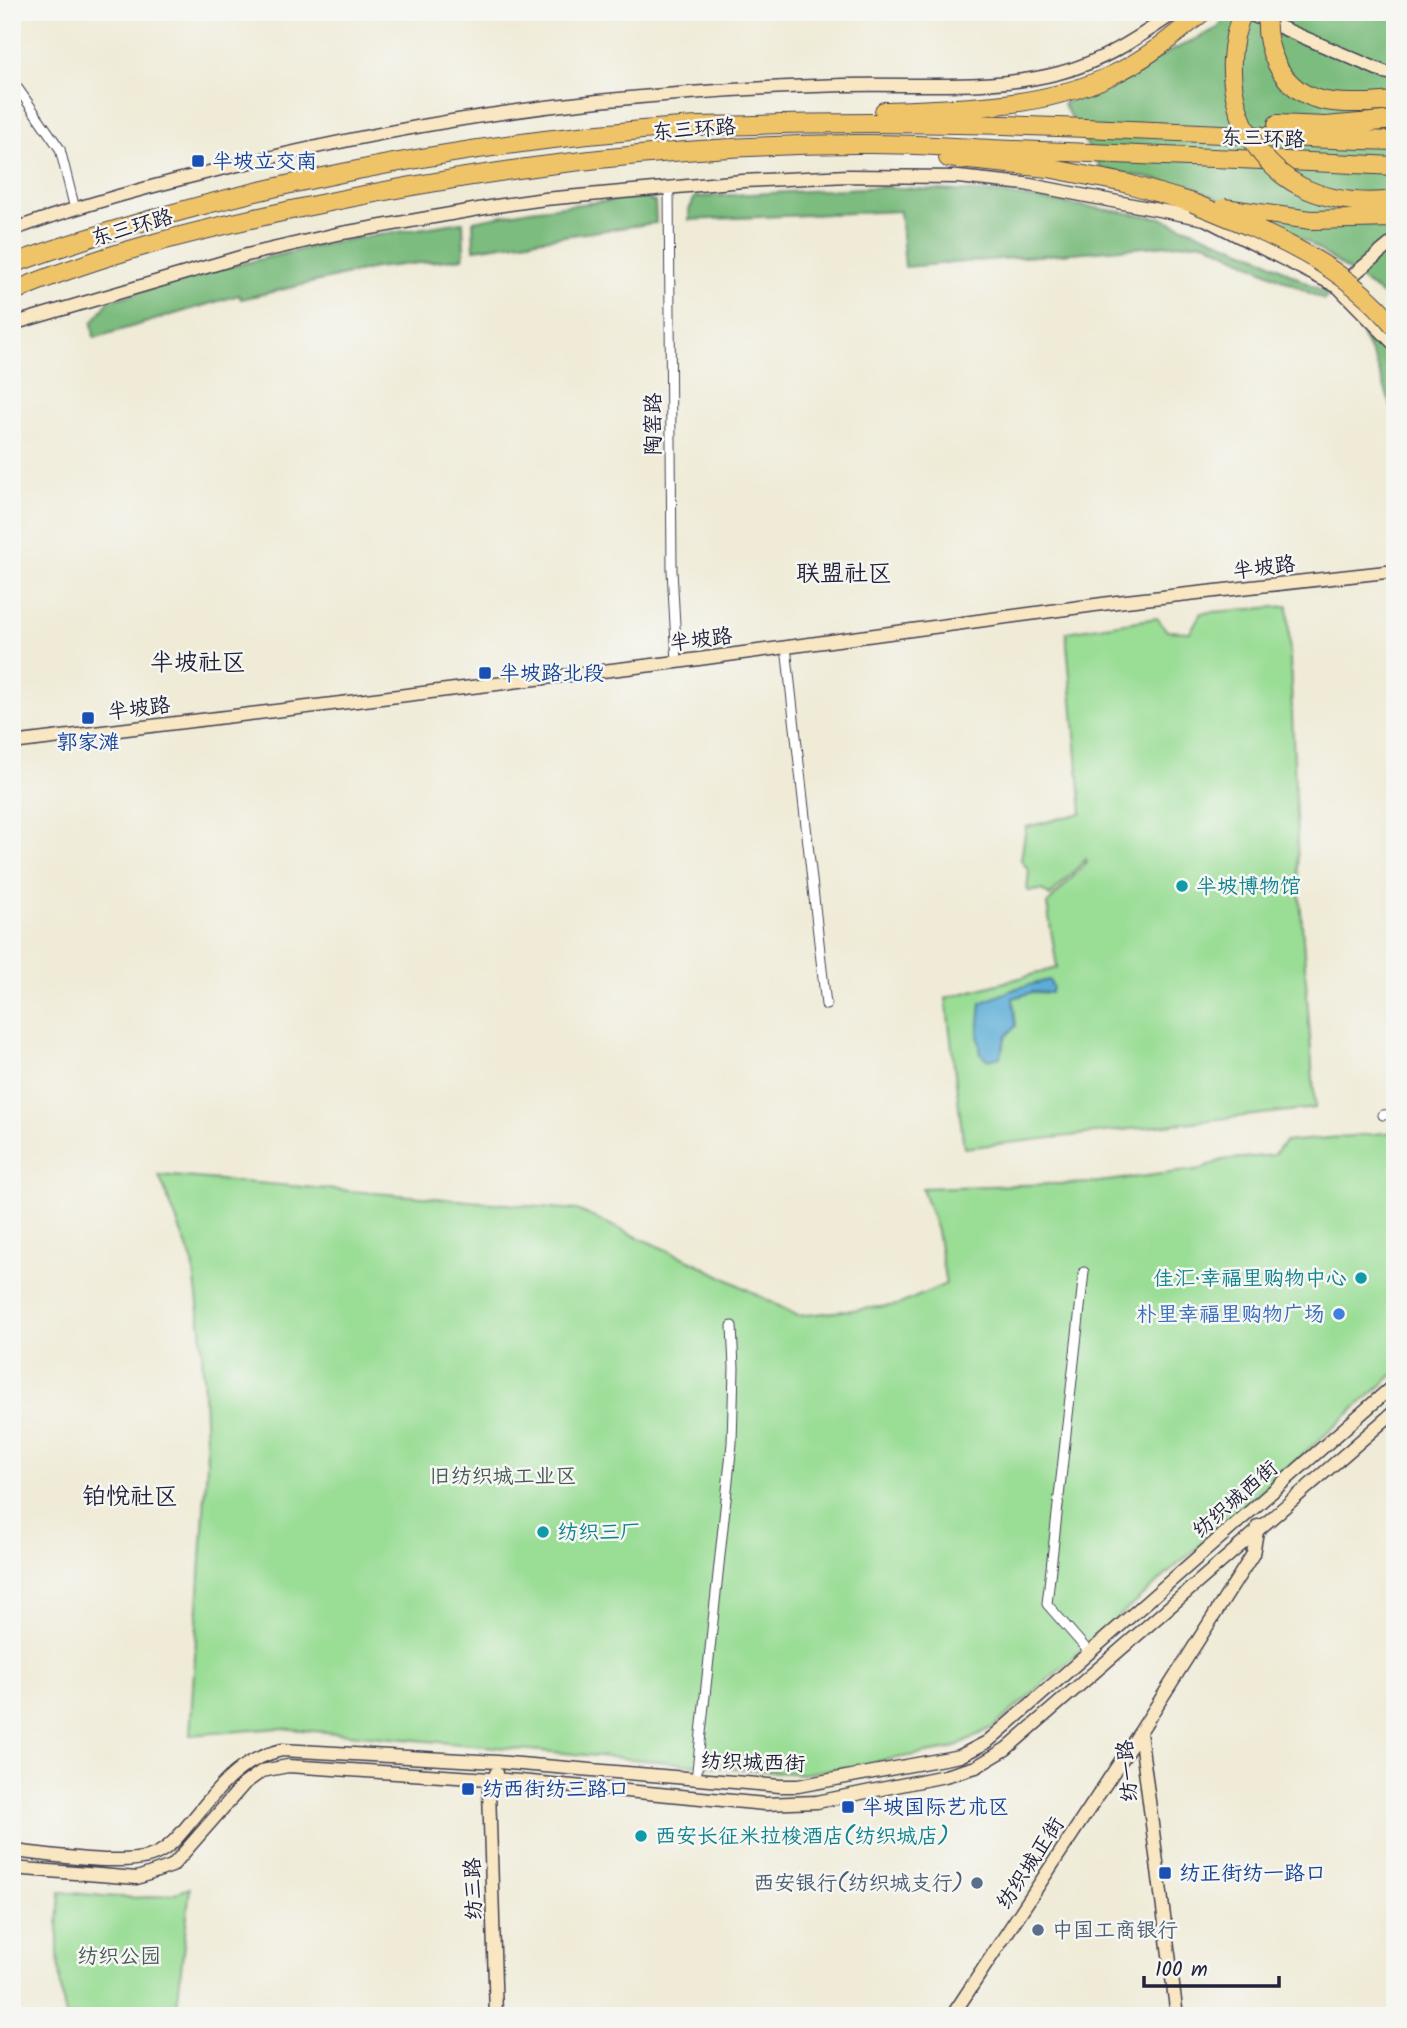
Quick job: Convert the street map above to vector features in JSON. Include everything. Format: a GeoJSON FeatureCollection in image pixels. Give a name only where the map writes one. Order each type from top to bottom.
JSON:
{"type":"FeatureCollection","features":[{"type":"Feature","properties":{"kind":"highway"},"geometry":{"type":"LineString","coordinates":[[683,127],[729,115],[998,106],[1060,95],[1111,76],[1146,55],[1203,12]]}},
{"type":"Feature","properties":{"kind":"highway"},"geometry":{"type":"LineString","coordinates":[[1244,12],[1238,24],[1232,53],[1231,81],[1237,107],[1257,148],[1281,173],[1322,195],[1349,201],[1395,201]]}},
{"type":"Feature","properties":{"kind":"highway"},"geometry":{"type":"LineString","coordinates":[[1267,12],[1267,41],[1276,63],[1291,84],[1313,98],[1338,103],[1395,101]]}},
{"type":"Feature","properties":{"kind":"highway","name":"东三环路"},"geometry":{"type":"LineString","coordinates":[[12,264],[125,227],[320,179],[521,145],[683,127],[866,122],[1052,127],[1085,120],[1328,132],[1395,141]]}},
{"type":"Feature","properties":{"kind":"highway"},"geometry":{"type":"LineString","coordinates":[[1328,132],[1395,120]]}},
{"type":"Feature","properties":{"kind":"highway"},"geometry":{"type":"LineString","coordinates":[[858,144],[907,154],[1048,168],[1125,183],[1193,203],[1276,237],[1329,268],[1361,292],[1395,327]]}},
{"type":"Feature","properties":{"kind":"highway","name":"东三环路"},"geometry":{"type":"LineString","coordinates":[[12,292],[101,259],[173,238],[383,191],[619,157],[739,148],[858,144],[1395,166]]}},
{"type":"Feature","properties":{"kind":"highway"},"geometry":{"type":"LineString","coordinates":[[1193,203],[1311,220],[1395,218]]}},
{"type":"Feature","properties":{"kind":"main road"},"geometry":{"type":"LineString","coordinates":[[12,230],[201,173],[445,121],[597,101],[843,85],[1007,82],[1060,73],[1104,58],[1176,12]]}},
{"type":"Feature","properties":{"kind":"main road"},"geometry":{"type":"LineString","coordinates":[[1244,12],[1384,72],[1395,74]]}},
{"type":"Feature","properties":{"kind":"main road"},"geometry":{"type":"LineString","coordinates":[[12,324],[195,268],[337,234],[545,199],[670,187],[848,176],[958,177],[1025,184],[1205,219],[1338,287],[1395,345]]}},
{"type":"Feature","properties":{"kind":"main road"},"geometry":{"type":"LineString","coordinates":[[1338,287],[1395,240]]}},
{"type":"Feature","properties":{"kind":"main road","name":"半坡路"},"geometry":{"type":"LineString","coordinates":[[12,743],[677,662],[1117,602],[1395,571]]}},
{"type":"Feature","properties":{"kind":"main road","name":"纺织城西街"},"geometry":{"type":"LineString","coordinates":[[12,1852],[123,1861],[156,1854],[168,1847],[234,1772],[268,1753],[282,1750],[497,1762],[696,1780],[798,1786],[960,1756],[997,1734],[1395,1384]]}},
{"type":"Feature","properties":{"kind":"main road","name":"纺织城西街"},"geometry":{"type":"LineString","coordinates":[[12,1868],[130,1879],[158,1872],[172,1866],[244,1784],[262,1771],[276,1768],[308,1767],[495,1780],[791,1804],[860,1794],[976,1768],[1006,1749],[1395,1411]]}},
{"type":"Feature","properties":{"kind":"main road"},"geometry":{"type":"LineString","coordinates":[[1249,1515],[1259,1528]]}},
{"type":"Feature","properties":{"kind":"main road","name":"纺一路"},"geometry":{"type":"LineString","coordinates":[[1177,2016],[1140,1732],[1253,1554],[1259,1528]]}},
{"type":"Feature","properties":{"kind":"main road","name":"纺织城正街"},"geometry":{"type":"LineString","coordinates":[[952,2016],[1140,1732]]}},
{"type":"Feature","properties":{"kind":"main road","name":"纺三路"},"geometry":{"type":"LineString","coordinates":[[496,2016],[489,1790],[495,1780],[497,1762]]}},
{"type":"Feature","properties":{"kind":"street"},"geometry":{"type":"LineString","coordinates":[[12,80],[60,149],[75,209]]}},
{"type":"Feature","properties":{"kind":"street","name":"陶窑路"},"geometry":{"type":"LineString","coordinates":[[670,187],[672,570],[677,662]]}},
{"type":"Feature","properties":{"kind":"street"},"geometry":{"type":"LineString","coordinates":[[786,647],[826,1004]]}},
{"type":"Feature","properties":{"kind":"street"},"geometry":{"type":"LineString","coordinates":[[1383,1115],[1395,1114]]}},
{"type":"Feature","properties":{"kind":"street"},"geometry":{"type":"LineString","coordinates":[[1084,1272],[1047,1604],[1089,1652]]}},
{"type":"Feature","properties":{"kind":"street"},"geometry":{"type":"LineString","coordinates":[[696,1780],[733,1429],[732,1326]]}},
{"type":"Feature","properties":{"kind":"green space"},"geometry":{"type":"Polygon","coordinates":[[[1231,12],[1395,12],[1395,310],[1384,296],[1308,242],[1194,187],[1101,169],[1063,104],[1218,28],[1231,12]]]}},
{"type":"Feature","properties":{"kind":"green space"},"geometry":{"type":"Polygon","coordinates":[[[882,187],[997,193],[1161,218],[1260,257],[1329,295],[1324,300],[1205,242],[905,267],[900,211],[689,220],[689,210],[695,197],[882,187]]]}},
{"type":"Feature","properties":{"kind":"green space"},"geometry":{"type":"Polygon","coordinates":[[[642,197],[655,202],[656,223],[474,249],[473,221],[530,210],[642,197]]]}},
{"type":"Feature","properties":{"kind":"green space"},"geometry":{"type":"Polygon","coordinates":[[[463,222],[463,258],[375,268],[241,299],[239,295],[94,338],[92,323],[109,301],[211,271],[334,242],[463,222]]]}},
{"type":"Feature","properties":{"kind":"green space"},"geometry":{"type":"Polygon","coordinates":[[[1355,320],[1395,360],[1395,417],[1376,363],[1355,320]]]}},
{"type":"Feature","properties":{"kind":"green space","name":"半坡博物馆"},"geometry":{"type":"Polygon","coordinates":[[[1288,606],[1298,868],[1315,1108],[964,1148],[946,998],[1057,968],[1047,904],[1087,862],[1086,859],[1050,896],[1042,890],[1027,891],[1029,871],[1021,860],[1026,827],[1082,813],[1066,632],[1157,618],[1167,631],[1190,632],[1201,613],[1288,606]]]}},
{"type":"Feature","properties":{"kind":"green space","name":"旧纺织城工业区"},"geometry":{"type":"Polygon","coordinates":[[[1395,1132],[1395,1373],[995,1726],[950,1749],[803,1774],[279,1728],[190,1735],[207,1463],[201,1329],[193,1263],[159,1175],[577,1210],[698,1264],[798,1316],[898,1305],[946,1284],[937,1231],[922,1188],[1091,1183],[1202,1169],[1222,1160],[1273,1155],[1285,1142],[1395,1132]]]}},
{"type":"Feature","properties":{"kind":"green space","name":"纺织公园"},"geometry":{"type":"Polygon","coordinates":[[[190,1888],[176,2016],[66,2016],[58,1954],[60,1892],[142,1898],[190,1888]]]}},
{"type":"Feature","properties":{"kind":"water"},"geometry":{"type":"Polygon","coordinates":[[[1049,980],[1053,988],[1051,993],[1033,992],[1013,998],[1016,1026],[1006,1036],[1000,1057],[989,1060],[981,1054],[978,1034],[981,1003],[1017,988],[1049,980]]]}},
{"type":"Feature","properties":{"kind":"place","name":"半坡立交南"},"geometry":{"type":"Point","coordinates":[198,161]}},
{"type":"Feature","properties":{"kind":"place","name":"半坡路北段"},"geometry":{"type":"Point","coordinates":[485,673]}},
{"type":"Feature","properties":{"kind":"place","name":"郭家滩"},"geometry":{"type":"Point","coordinates":[88,718]}},
{"type":"Feature","properties":{"kind":"place","name":"半坡博物馆"},"geometry":{"type":"Point","coordinates":[1182,886]}},
{"type":"Feature","properties":{"kind":"place","name":"佳汇·幸福里购物中心"},"geometry":{"type":"Point","coordinates":[1361,1278]}},
{"type":"Feature","properties":{"kind":"place","name":"朴里幸福里购物广场"},"geometry":{"type":"Point","coordinates":[1339,1314]}},
{"type":"Feature","properties":{"kind":"place","name":"纺织三厂"},"geometry":{"type":"Point","coordinates":[543,1532]}},
{"type":"Feature","properties":{"kind":"place","name":"纺西街纺三路口"},"geometry":{"type":"Point","coordinates":[468,1789]}},
{"type":"Feature","properties":{"kind":"place","name":"半坡国际艺术区"},"geometry":{"type":"Point","coordinates":[848,1807]}},
{"type":"Feature","properties":{"kind":"place","name":"西安长征米拉梭酒店(纺织城店)"},"geometry":{"type":"Point","coordinates":[641,1836]}},
{"type":"Feature","properties":{"kind":"place","name":"纺正街纺一路口"},"geometry":{"type":"Point","coordinates":[1165,1873]}},
{"type":"Feature","properties":{"kind":"place","name":"西安银行(纺织城支行)"},"geometry":{"type":"Point","coordinates":[977,1883]}},
{"type":"Feature","properties":{"kind":"place","name":"中国工商银行"},"geometry":{"type":"Point","coordinates":[1038,1930]}},
{"type":"Feature","properties":{"kind":"district","name":"联盟社区"},"geometry":{"type":"Point","coordinates":[844,573]}},
{"type":"Feature","properties":{"kind":"district","name":"半坡社区"},"geometry":{"type":"Point","coordinates":[198,662]}},
{"type":"Feature","properties":{"kind":"district","name":"铂悦社区"},"geometry":{"type":"Point","coordinates":[130,1496]}}]}
